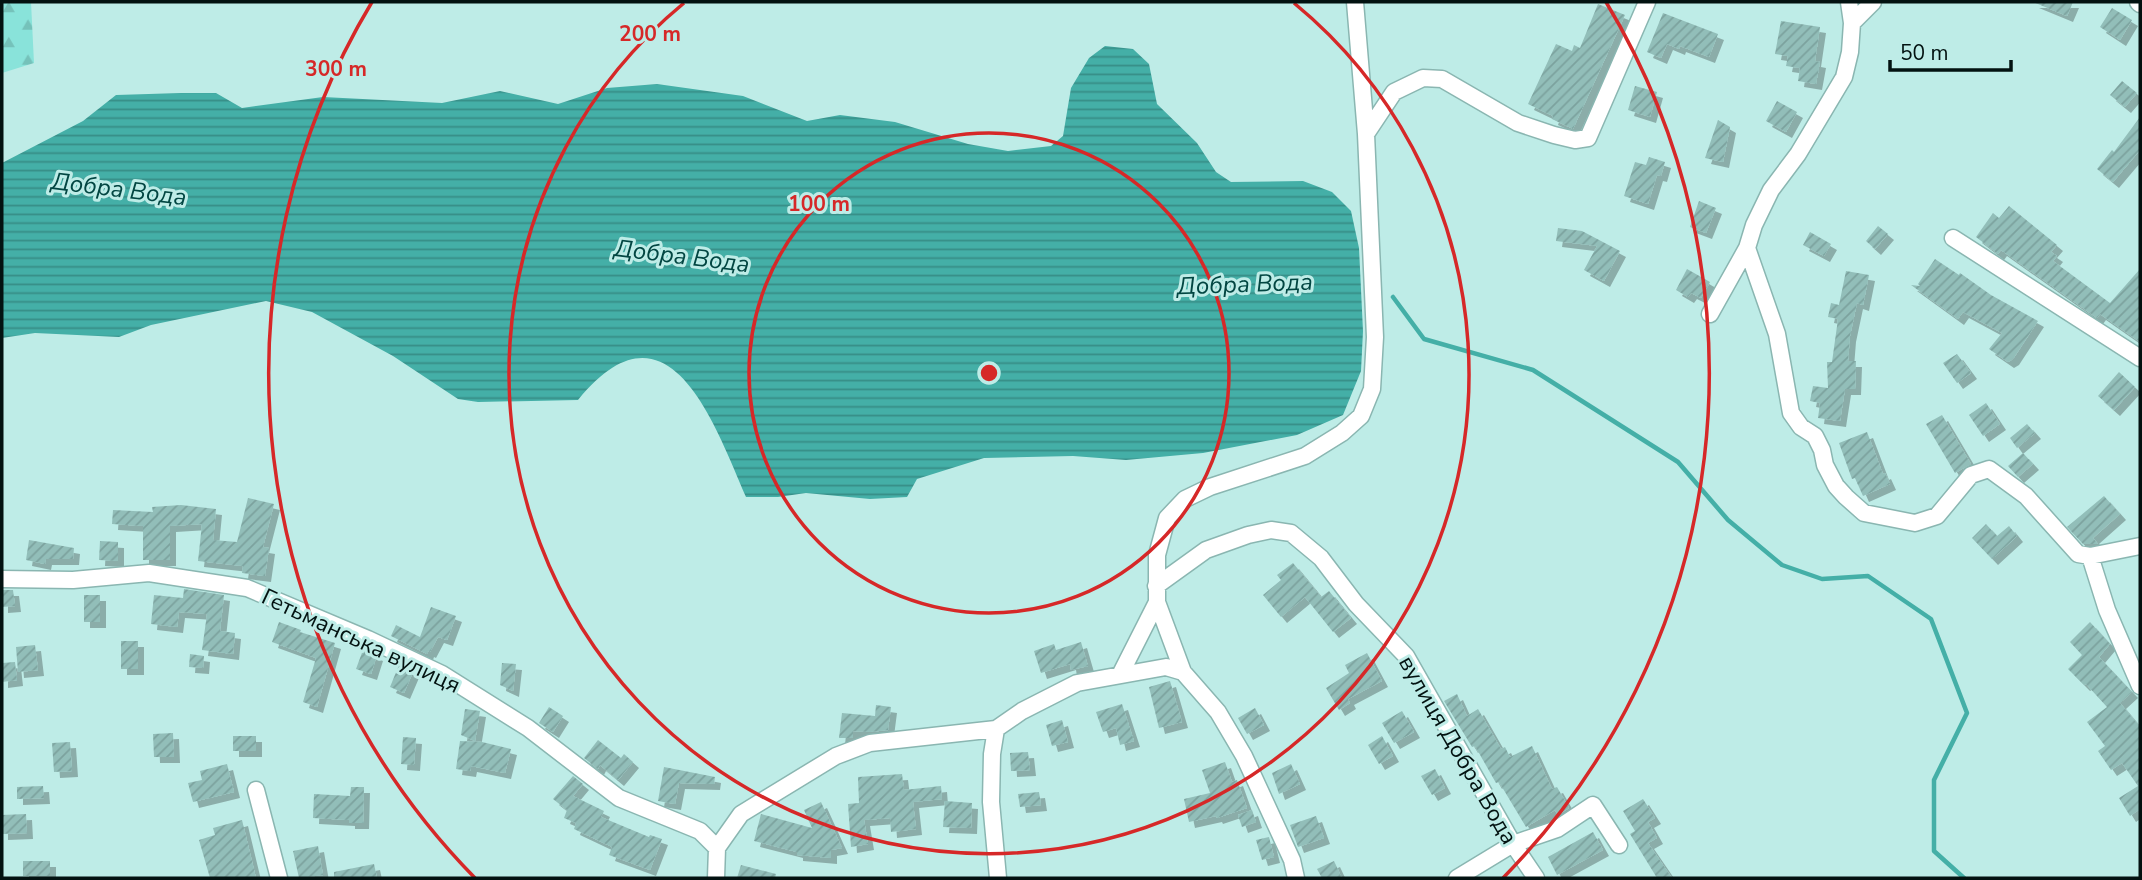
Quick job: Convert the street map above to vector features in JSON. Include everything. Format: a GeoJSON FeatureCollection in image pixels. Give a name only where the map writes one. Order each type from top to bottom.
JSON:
{"type":"FeatureCollection","features":[{"type":"Feature","properties":{"kind":"street"},"geometry":{"type":"LineString","coordinates":[[1296,878],[1292,860],[1244,756],[1218,712],[1182,672],[1157,594],[1157,555],[1167,518],[1185,499],[1210,487],[1305,456],[1342,433],[1361,416],[1372,389],[1375,337],[1366,134],[1355,2]]}},
{"type":"Feature","properties":{"kind":"street"},"geometry":{"type":"LineString","coordinates":[[1366,134],[1394,92],[1423,78],[1442,79],[1518,123],[1554,135],[1575,139],[1588,138],[1647,2]]}},
{"type":"Feature","properties":{"kind":"street"},"geometry":{"type":"LineString","coordinates":[[1710,314],[1747,248],[1754,225],[1771,190],[1798,154],[1844,77],[1850,52],[1852,23],[1849,2]]}},
{"type":"Feature","properties":{"kind":"street"},"geometry":{"type":"LineString","coordinates":[[1852,23],[1873,2]]}},
{"type":"Feature","properties":{"kind":"street"},"geometry":{"type":"LineString","coordinates":[[1953,239],[2140,358]]}},
{"type":"Feature","properties":{"kind":"street"},"geometry":{"type":"LineString","coordinates":[[1747,248],[1777,334],[1791,414],[1801,427],[1815,436],[1836,486],[1864,513],[1915,523],[1937,516],[1971,475],[1989,469],[2026,496],[2078,554],[2090,556],[2140,546]]}},
{"type":"Feature","properties":{"kind":"street","name":"вулиця Добра Вода"},"geometry":{"type":"LineString","coordinates":[[1157,594],[1206,551],[1248,535],[1271,530],[1291,533],[1321,558],[1356,604],[1406,656],[1513,845],[1536,878]]}},
{"type":"Feature","properties":{"kind":"street"},"geometry":{"type":"LineString","coordinates":[[2090,556],[2108,610],[2140,685]]}},
{"type":"Feature","properties":{"kind":"street","name":"Гетьманська вулиця"},"geometry":{"type":"LineString","coordinates":[[2,579],[73,580],[149,573],[247,588],[368,639],[442,674],[528,728],[619,799],[699,831],[717,848]]}},
{"type":"Feature","properties":{"kind":"street"},"geometry":{"type":"LineString","coordinates":[[1121,673],[1157,594]]}},
{"type":"Feature","properties":{"kind":"street"},"geometry":{"type":"LineString","coordinates":[[716,878],[717,848],[741,814],[836,756],[870,743],[996,729],[1077,682],[1166,667],[1182,672]]}},
{"type":"Feature","properties":{"kind":"street"},"geometry":{"type":"LineString","coordinates":[[996,729],[992,754],[991,802],[998,878]]}},
{"type":"Feature","properties":{"kind":"street"},"geometry":{"type":"LineString","coordinates":[[256,790],[279,878]]}},
{"type":"Feature","properties":{"kind":"street"},"geometry":{"type":"LineString","coordinates":[[1457,878],[1513,845],[1557,829],[1593,805],[1619,845]]}},
{"type":"Feature","properties":{"kind":"green space"},"geometry":{"type":"Polygon","coordinates":[[[2,2],[31,2],[34,63],[2,73],[2,2]]]}},
{"type":"Feature","properties":{"kind":"water"},"geometry":{"type":"Polygon","coordinates":[[[1105,46],[1133,49],[1149,64],[1157,104],[1197,143],[1216,172],[1231,182],[1303,181],[1332,192],[1351,211],[1359,248],[1363,331],[1361,371],[1343,415],[1297,435],[1203,453],[1126,460],[1073,456],[984,458],[917,479],[907,497],[870,499],[806,493],[778,497],[746,497],[703,405],[684,380],[662,363],[638,358],[610,370],[578,400],[478,402],[458,399],[393,356],[312,312],[266,301],[151,325],[119,337],[35,333],[2,338],[2,163],[83,121],[116,95],[216,93],[242,108],[323,97],[442,103],[500,91],[558,104],[607,88],[657,84],[743,96],[807,121],[840,115],[895,122],[968,144],[1008,151],[1051,146],[1063,136],[1071,88],[1089,58],[1105,46]]]}},
{"type":"Feature","properties":{"kind":"building"},"geometry":{"type":"Polygon","coordinates":[[[2033,2],[2073,2],[2067,16],[2033,2]]]}},
{"type":"Feature","properties":{"kind":"building"},"geometry":{"type":"Polygon","coordinates":[[[1598,4],[1625,15],[1573,129],[1528,104],[1556,44],[1572,51],[1574,45],[1580,48],[1598,4]]]}},
{"type":"Feature","properties":{"kind":"building"},"geometry":{"type":"Polygon","coordinates":[[[2112,8],[2132,20],[2120,40],[2100,27],[2112,8]]]}},
{"type":"Feature","properties":{"kind":"building"},"geometry":{"type":"Polygon","coordinates":[[[1663,13],[1718,34],[1709,57],[1667,44],[1661,58],[1647,52],[1663,13]]]}},
{"type":"Feature","properties":{"kind":"building"},"geometry":{"type":"Polygon","coordinates":[[[1781,21],[1820,27],[1815,61],[1820,62],[1816,84],[1798,81],[1800,68],[1786,66],[1788,56],[1775,54],[1781,21]]]}},
{"type":"Feature","properties":{"kind":"building"},"geometry":{"type":"Polygon","coordinates":[[[2122,81],[2137,93],[2125,107],[2110,95],[2122,81]]]}},
{"type":"Feature","properties":{"kind":"building"},"geometry":{"type":"Polygon","coordinates":[[[1635,86],[1657,92],[1650,117],[1628,110],[1635,86]]]}},
{"type":"Feature","properties":{"kind":"building"},"geometry":{"type":"Polygon","coordinates":[[[1777,101],[1797,112],[1786,132],[1766,121],[1777,101]]]}},
{"type":"Feature","properties":{"kind":"building"},"geometry":{"type":"Polygon","coordinates":[[[2140,117],[2140,150],[2113,182],[2097,169],[2112,150],[2114,152],[2140,117]]]}},
{"type":"Feature","properties":{"kind":"building"},"geometry":{"type":"Polygon","coordinates":[[[1718,120],[1730,127],[1723,162],[1705,158],[1718,120]]]}},
{"type":"Feature","properties":{"kind":"building"},"geometry":{"type":"Polygon","coordinates":[[[1649,157],[1665,162],[1661,176],[1657,175],[1648,204],[1624,196],[1635,162],[1646,165],[1649,157]]]}},
{"type":"Feature","properties":{"kind":"building"},"geometry":{"type":"Polygon","coordinates":[[[1699,201],[1716,208],[1706,233],[1690,227],[1699,201]]]}},
{"type":"Feature","properties":{"kind":"building"},"geometry":{"type":"Polygon","coordinates":[[[2009,206],[2057,245],[2051,252],[2057,256],[2053,261],[2110,303],[2140,269],[2140,342],[2100,314],[2097,318],[2001,250],[1998,254],[1976,237],[1993,213],[1999,218],[2009,206]]]}},
{"type":"Feature","properties":{"kind":"building"},"geometry":{"type":"Polygon","coordinates":[[[1878,226],[1888,234],[1875,249],[1866,241],[1878,226]]]}},
{"type":"Feature","properties":{"kind":"building"},"geometry":{"type":"Polygon","coordinates":[[[1558,228],[1582,231],[1620,251],[1604,281],[1584,270],[1597,246],[1556,241],[1558,228]]]}},
{"type":"Feature","properties":{"kind":"building"},"geometry":{"type":"Polygon","coordinates":[[[1810,232],[1831,244],[1824,256],[1803,245],[1810,232]]]}},
{"type":"Feature","properties":{"kind":"building"},"geometry":{"type":"Polygon","coordinates":[[[1935,259],[2038,321],[2013,359],[2008,362],[1989,349],[2002,333],[1963,312],[1958,319],[1911,285],[1920,286],[1918,284],[1935,259]]]}},
{"type":"Feature","properties":{"kind":"building"},"geometry":{"type":"Polygon","coordinates":[[[1687,269],[1710,282],[1701,298],[1691,293],[1688,297],[1676,290],[1687,269]]]}},
{"type":"Feature","properties":{"kind":"building"},"geometry":{"type":"Polygon","coordinates":[[[1846,271],[1869,275],[1863,305],[1857,303],[1850,336],[1848,361],[1856,361],[1855,389],[1845,389],[1840,421],[1818,418],[1820,403],[1810,401],[1813,386],[1828,388],[1827,362],[1832,362],[1838,319],[1828,317],[1831,303],[1839,305],[1846,271]]]}},
{"type":"Feature","properties":{"kind":"building"},"geometry":{"type":"Polygon","coordinates":[[[1957,354],[1971,373],[1957,383],[1943,363],[1957,354]]]}},
{"type":"Feature","properties":{"kind":"building"},"geometry":{"type":"Polygon","coordinates":[[[2119,372],[2135,387],[2114,410],[2098,396],[2119,372]]]}},
{"type":"Feature","properties":{"kind":"building"},"geometry":{"type":"Polygon","coordinates":[[[1986,403],[2000,424],[1983,436],[1969,415],[1986,403]]]}},
{"type":"Feature","properties":{"kind":"building"},"geometry":{"type":"Polygon","coordinates":[[[1942,415],[1971,464],[1955,473],[1926,424],[1942,415]]]}},
{"type":"Feature","properties":{"kind":"building"},"geometry":{"type":"Polygon","coordinates":[[[2027,424],[2035,433],[2017,448],[2010,438],[2027,424]]]}},
{"type":"Feature","properties":{"kind":"building"},"geometry":{"type":"Polygon","coordinates":[[[1867,432],[1883,474],[1885,473],[1890,484],[1863,496],[1855,478],[1852,479],[1839,443],[1867,432]]]}},
{"type":"Feature","properties":{"kind":"building"},"geometry":{"type":"Polygon","coordinates":[[[2023,453],[2033,464],[2018,477],[2008,466],[2023,453]]]}},
{"type":"Feature","properties":{"kind":"building"},"geometry":{"type":"Polygon","coordinates":[[[2104,496],[2120,514],[2093,538],[2098,544],[2083,544],[2067,527],[2104,496]]]}},
{"type":"Feature","properties":{"kind":"building"},"geometry":{"type":"Polygon","coordinates":[[[248,498],[274,504],[263,547],[269,548],[265,576],[242,573],[243,566],[198,561],[202,524],[170,526],[170,560],[143,560],[143,526],[112,524],[113,510],[153,512],[152,507],[181,505],[216,509],[213,540],[237,542],[248,498]]]}},
{"type":"Feature","properties":{"kind":"building"},"geometry":{"type":"Polygon","coordinates":[[[1986,524],[1997,536],[2009,526],[2017,536],[1992,559],[1972,538],[1986,524]]]}},
{"type":"Feature","properties":{"kind":"building"},"geometry":{"type":"Polygon","coordinates":[[[29,540],[74,548],[73,559],[46,559],[45,564],[26,560],[29,540]]]}},
{"type":"Feature","properties":{"kind":"building"},"geometry":{"type":"Polygon","coordinates":[[[100,541],[118,542],[118,561],[99,560],[100,541]]]}},
{"type":"Feature","properties":{"kind":"building"},"geometry":{"type":"Polygon","coordinates":[[[1293,563],[1321,597],[1329,591],[1351,618],[1333,632],[1305,597],[1281,617],[1263,595],[1281,580],[1277,575],[1293,563]]]}},
{"type":"Feature","properties":{"kind":"building"},"geometry":{"type":"Polygon","coordinates":[[[184,589],[224,595],[220,631],[235,633],[233,654],[202,650],[207,614],[179,612],[177,627],[151,624],[154,595],[183,598],[184,589]]]}},
{"type":"Feature","properties":{"kind":"building"},"geometry":{"type":"Polygon","coordinates":[[[2,590],[13,590],[15,606],[2,607],[2,590]]]}},
{"type":"Feature","properties":{"kind":"building"},"geometry":{"type":"Polygon","coordinates":[[[84,595],[100,595],[100,622],[84,622],[84,595]]]}},
{"type":"Feature","properties":{"kind":"building"},"geometry":{"type":"Polygon","coordinates":[[[431,607],[456,616],[447,640],[438,637],[427,654],[391,636],[396,625],[420,637],[431,607]]]}},
{"type":"Feature","properties":{"kind":"building"},"geometry":{"type":"Polygon","coordinates":[[[279,622],[335,643],[317,707],[303,702],[316,658],[272,642],[279,622]]]}},
{"type":"Feature","properties":{"kind":"building"},"geometry":{"type":"Polygon","coordinates":[[[2090,622],[2110,644],[2099,657],[2132,692],[2120,703],[2140,727],[2140,809],[2130,816],[2119,798],[2138,786],[2122,763],[2111,770],[2098,751],[2105,746],[2087,722],[2107,707],[2068,669],[2082,655],[2070,642],[2090,622]]]}},
{"type":"Feature","properties":{"kind":"building"},"geometry":{"type":"Polygon","coordinates":[[[121,641],[138,641],[138,669],[121,669],[121,641]]]}},
{"type":"Feature","properties":{"kind":"building"},"geometry":{"type":"Polygon","coordinates":[[[1081,642],[1088,666],[1071,670],[1070,664],[1041,673],[1034,651],[1054,644],[1056,650],[1081,642]]]}},
{"type":"Feature","properties":{"kind":"building"},"geometry":{"type":"Polygon","coordinates":[[[35,645],[38,670],[18,672],[16,647],[35,645]]]}},
{"type":"Feature","properties":{"kind":"building"},"geometry":{"type":"Polygon","coordinates":[[[363,650],[377,655],[371,674],[356,669],[363,650]]]}},
{"type":"Feature","properties":{"kind":"building"},"geometry":{"type":"Polygon","coordinates":[[[1367,653],[1382,681],[1348,699],[1350,703],[1339,710],[1326,688],[1349,673],[1345,665],[1367,653]]]}},
{"type":"Feature","properties":{"kind":"building"},"geometry":{"type":"Polygon","coordinates":[[[190,654],[204,656],[203,668],[189,667],[190,654]]]}},
{"type":"Feature","properties":{"kind":"building"},"geometry":{"type":"Polygon","coordinates":[[[15,662],[17,680],[2,682],[2,663],[15,662]]]}},
{"type":"Feature","properties":{"kind":"building"},"geometry":{"type":"Polygon","coordinates":[[[502,663],[516,664],[513,691],[500,685],[502,663]]]}},
{"type":"Feature","properties":{"kind":"building"},"geometry":{"type":"Polygon","coordinates":[[[399,665],[413,672],[404,693],[390,687],[399,665]]]}},
{"type":"Feature","properties":{"kind":"building"},"geometry":{"type":"Polygon","coordinates":[[[1170,681],[1182,722],[1159,728],[1149,687],[1170,681]]]}},
{"type":"Feature","properties":{"kind":"building"},"geometry":{"type":"Polygon","coordinates":[[[1457,694],[1467,716],[1478,709],[1501,749],[1505,747],[1510,757],[1532,746],[1552,789],[1557,787],[1569,808],[1558,815],[1555,810],[1526,827],[1444,701],[1457,694]]]}},
{"type":"Feature","properties":{"kind":"building"},"geometry":{"type":"Polygon","coordinates":[[[1122,704],[1134,741],[1120,745],[1116,728],[1103,732],[1096,712],[1122,704]]]}},
{"type":"Feature","properties":{"kind":"building"},"geometry":{"type":"Polygon","coordinates":[[[876,705],[891,707],[888,730],[853,731],[853,738],[839,738],[842,713],[875,716],[876,705]]]}},
{"type":"Feature","properties":{"kind":"building"},"geometry":{"type":"Polygon","coordinates":[[[549,707],[563,716],[553,732],[539,723],[549,707]]]}},
{"type":"Feature","properties":{"kind":"building"},"geometry":{"type":"Polygon","coordinates":[[[1255,708],[1264,725],[1247,734],[1238,718],[1255,708]]]}},
{"type":"Feature","properties":{"kind":"building"},"geometry":{"type":"Polygon","coordinates":[[[465,709],[480,711],[475,741],[461,735],[465,709]]]}},
{"type":"Feature","properties":{"kind":"building"},"geometry":{"type":"Polygon","coordinates":[[[1402,711],[1414,732],[1394,743],[1382,723],[1402,711]]]}},
{"type":"Feature","properties":{"kind":"building"},"geometry":{"type":"Polygon","coordinates":[[[1062,720],[1068,742],[1052,746],[1046,725],[1062,720]]]}},
{"type":"Feature","properties":{"kind":"building"},"geometry":{"type":"Polygon","coordinates":[[[173,733],[174,757],[154,757],[153,734],[173,733]]]}},
{"type":"Feature","properties":{"kind":"building"},"geometry":{"type":"Polygon","coordinates":[[[233,736],[256,736],[256,751],[233,751],[233,736]]]}},
{"type":"Feature","properties":{"kind":"building"},"geometry":{"type":"Polygon","coordinates":[[[1382,736],[1393,756],[1379,764],[1368,745],[1382,736]]]}},
{"type":"Feature","properties":{"kind":"building"},"geometry":{"type":"Polygon","coordinates":[[[403,737],[416,738],[414,765],[401,764],[403,737]]]}},
{"type":"Feature","properties":{"kind":"building"},"geometry":{"type":"Polygon","coordinates":[[[598,740],[621,758],[624,754],[633,762],[618,780],[600,765],[598,769],[584,758],[598,740]]]}},
{"type":"Feature","properties":{"kind":"building"},"geometry":{"type":"Polygon","coordinates":[[[460,741],[482,742],[511,749],[505,773],[471,766],[470,771],[456,769],[460,741]]]}},
{"type":"Feature","properties":{"kind":"building"},"geometry":{"type":"Polygon","coordinates":[[[70,742],[72,771],[54,772],[52,743],[70,742]]]}},
{"type":"Feature","properties":{"kind":"building"},"geometry":{"type":"Polygon","coordinates":[[[1028,752],[1030,770],[1011,771],[1010,753],[1028,752]]]}},
{"type":"Feature","properties":{"kind":"building"},"geometry":{"type":"Polygon","coordinates":[[[1225,762],[1232,782],[1237,780],[1247,808],[1217,818],[1216,816],[1189,822],[1184,799],[1210,793],[1202,770],[1225,762]]]}},
{"type":"Feature","properties":{"kind":"building"},"geometry":{"type":"Polygon","coordinates":[[[227,764],[234,792],[193,802],[188,783],[202,780],[200,771],[227,764]]]}},
{"type":"Feature","properties":{"kind":"building"},"geometry":{"type":"Polygon","coordinates":[[[1291,764],[1300,784],[1279,794],[1272,773],[1291,764]]]}},
{"type":"Feature","properties":{"kind":"building"},"geometry":{"type":"Polygon","coordinates":[[[664,767],[715,777],[714,784],[679,783],[675,804],[658,801],[664,767]]]}},
{"type":"Feature","properties":{"kind":"building"},"geometry":{"type":"Polygon","coordinates":[[[1435,769],[1445,788],[1432,795],[1421,776],[1435,769]]]}},
{"type":"Feature","properties":{"kind":"building"},"geometry":{"type":"Polygon","coordinates":[[[902,774],[904,790],[941,786],[942,799],[913,802],[916,829],[891,832],[890,818],[864,820],[868,844],[851,847],[848,804],[859,803],[858,777],[902,774]]]}},
{"type":"Feature","properties":{"kind":"building"},"geometry":{"type":"Polygon","coordinates":[[[573,776],[583,784],[573,796],[604,811],[601,817],[649,837],[650,835],[662,839],[650,870],[609,855],[612,847],[574,829],[576,823],[564,818],[567,810],[553,799],[573,776]]]}},
{"type":"Feature","properties":{"kind":"building"},"geometry":{"type":"Polygon","coordinates":[[[43,786],[44,798],[17,799],[17,787],[43,786]]]}},
{"type":"Feature","properties":{"kind":"building"},"geometry":{"type":"Polygon","coordinates":[[[351,787],[364,787],[363,823],[313,818],[314,794],[350,796],[351,787]]]}},
{"type":"Feature","properties":{"kind":"building"},"geometry":{"type":"Polygon","coordinates":[[[1039,792],[1041,805],[1020,807],[1018,794],[1039,792]]]}},
{"type":"Feature","properties":{"kind":"building"},"geometry":{"type":"Polygon","coordinates":[[[1643,799],[1655,818],[1648,822],[1657,838],[1648,843],[1672,878],[1657,878],[1630,834],[1635,831],[1623,811],[1643,799]]]}},
{"type":"Feature","properties":{"kind":"building"},"geometry":{"type":"Polygon","coordinates":[[[945,801],[972,803],[971,828],[943,827],[945,801]]]}},
{"type":"Feature","properties":{"kind":"building"},"geometry":{"type":"Polygon","coordinates":[[[821,802],[842,848],[831,850],[831,858],[797,855],[797,852],[754,841],[761,814],[812,828],[804,810],[821,802]]]}},
{"type":"Feature","properties":{"kind":"building"},"geometry":{"type":"Polygon","coordinates":[[[1252,810],[1256,822],[1242,827],[1238,815],[1252,810]]]}},
{"type":"Feature","properties":{"kind":"building"},"geometry":{"type":"Polygon","coordinates":[[[26,814],[27,833],[2,834],[2,815],[26,814]]]}},
{"type":"Feature","properties":{"kind":"building"},"geometry":{"type":"Polygon","coordinates":[[[1316,816],[1324,838],[1298,847],[1290,825],[1316,816]]]}},
{"type":"Feature","properties":{"kind":"building"},"geometry":{"type":"Polygon","coordinates":[[[242,820],[256,878],[210,878],[199,840],[215,835],[213,828],[242,820]]]}},
{"type":"Feature","properties":{"kind":"building"},"geometry":{"type":"Polygon","coordinates":[[[1593,832],[1603,850],[1557,875],[1548,857],[1593,832]]]}},
{"type":"Feature","properties":{"kind":"building"},"geometry":{"type":"Polygon","coordinates":[[[1269,837],[1274,857],[1262,860],[1256,840],[1269,837]]]}},
{"type":"Feature","properties":{"kind":"building"},"geometry":{"type":"Polygon","coordinates":[[[318,846],[323,875],[299,878],[293,851],[318,846]]]}},
{"type":"Feature","properties":{"kind":"building"},"geometry":{"type":"Polygon","coordinates":[[[23,861],[50,861],[50,876],[23,876],[23,861]]]}},
{"type":"Feature","properties":{"kind":"building"},"geometry":{"type":"Polygon","coordinates":[[[1334,861],[1342,878],[1322,878],[1317,869],[1334,861]]]}},
{"type":"Feature","properties":{"kind":"building"},"geometry":{"type":"Polygon","coordinates":[[[374,864],[377,878],[334,878],[334,872],[374,864]]]}},
{"type":"Feature","properties":{"kind":"building"},"geometry":{"type":"Polygon","coordinates":[[[741,865],[776,874],[775,878],[737,878],[741,865]]]}},
{"type":"Feature","properties":{"kind":"waterway","name":"Добра Вода"},"geometry":{"type":"LineString","coordinates":[[1393,297],[1424,339],[1533,370],[1678,462],[1728,520],[1782,565],[1822,579],[1868,576],[1931,619],[1967,713],[1934,780],[1934,851],[1964,878]]}}]}
